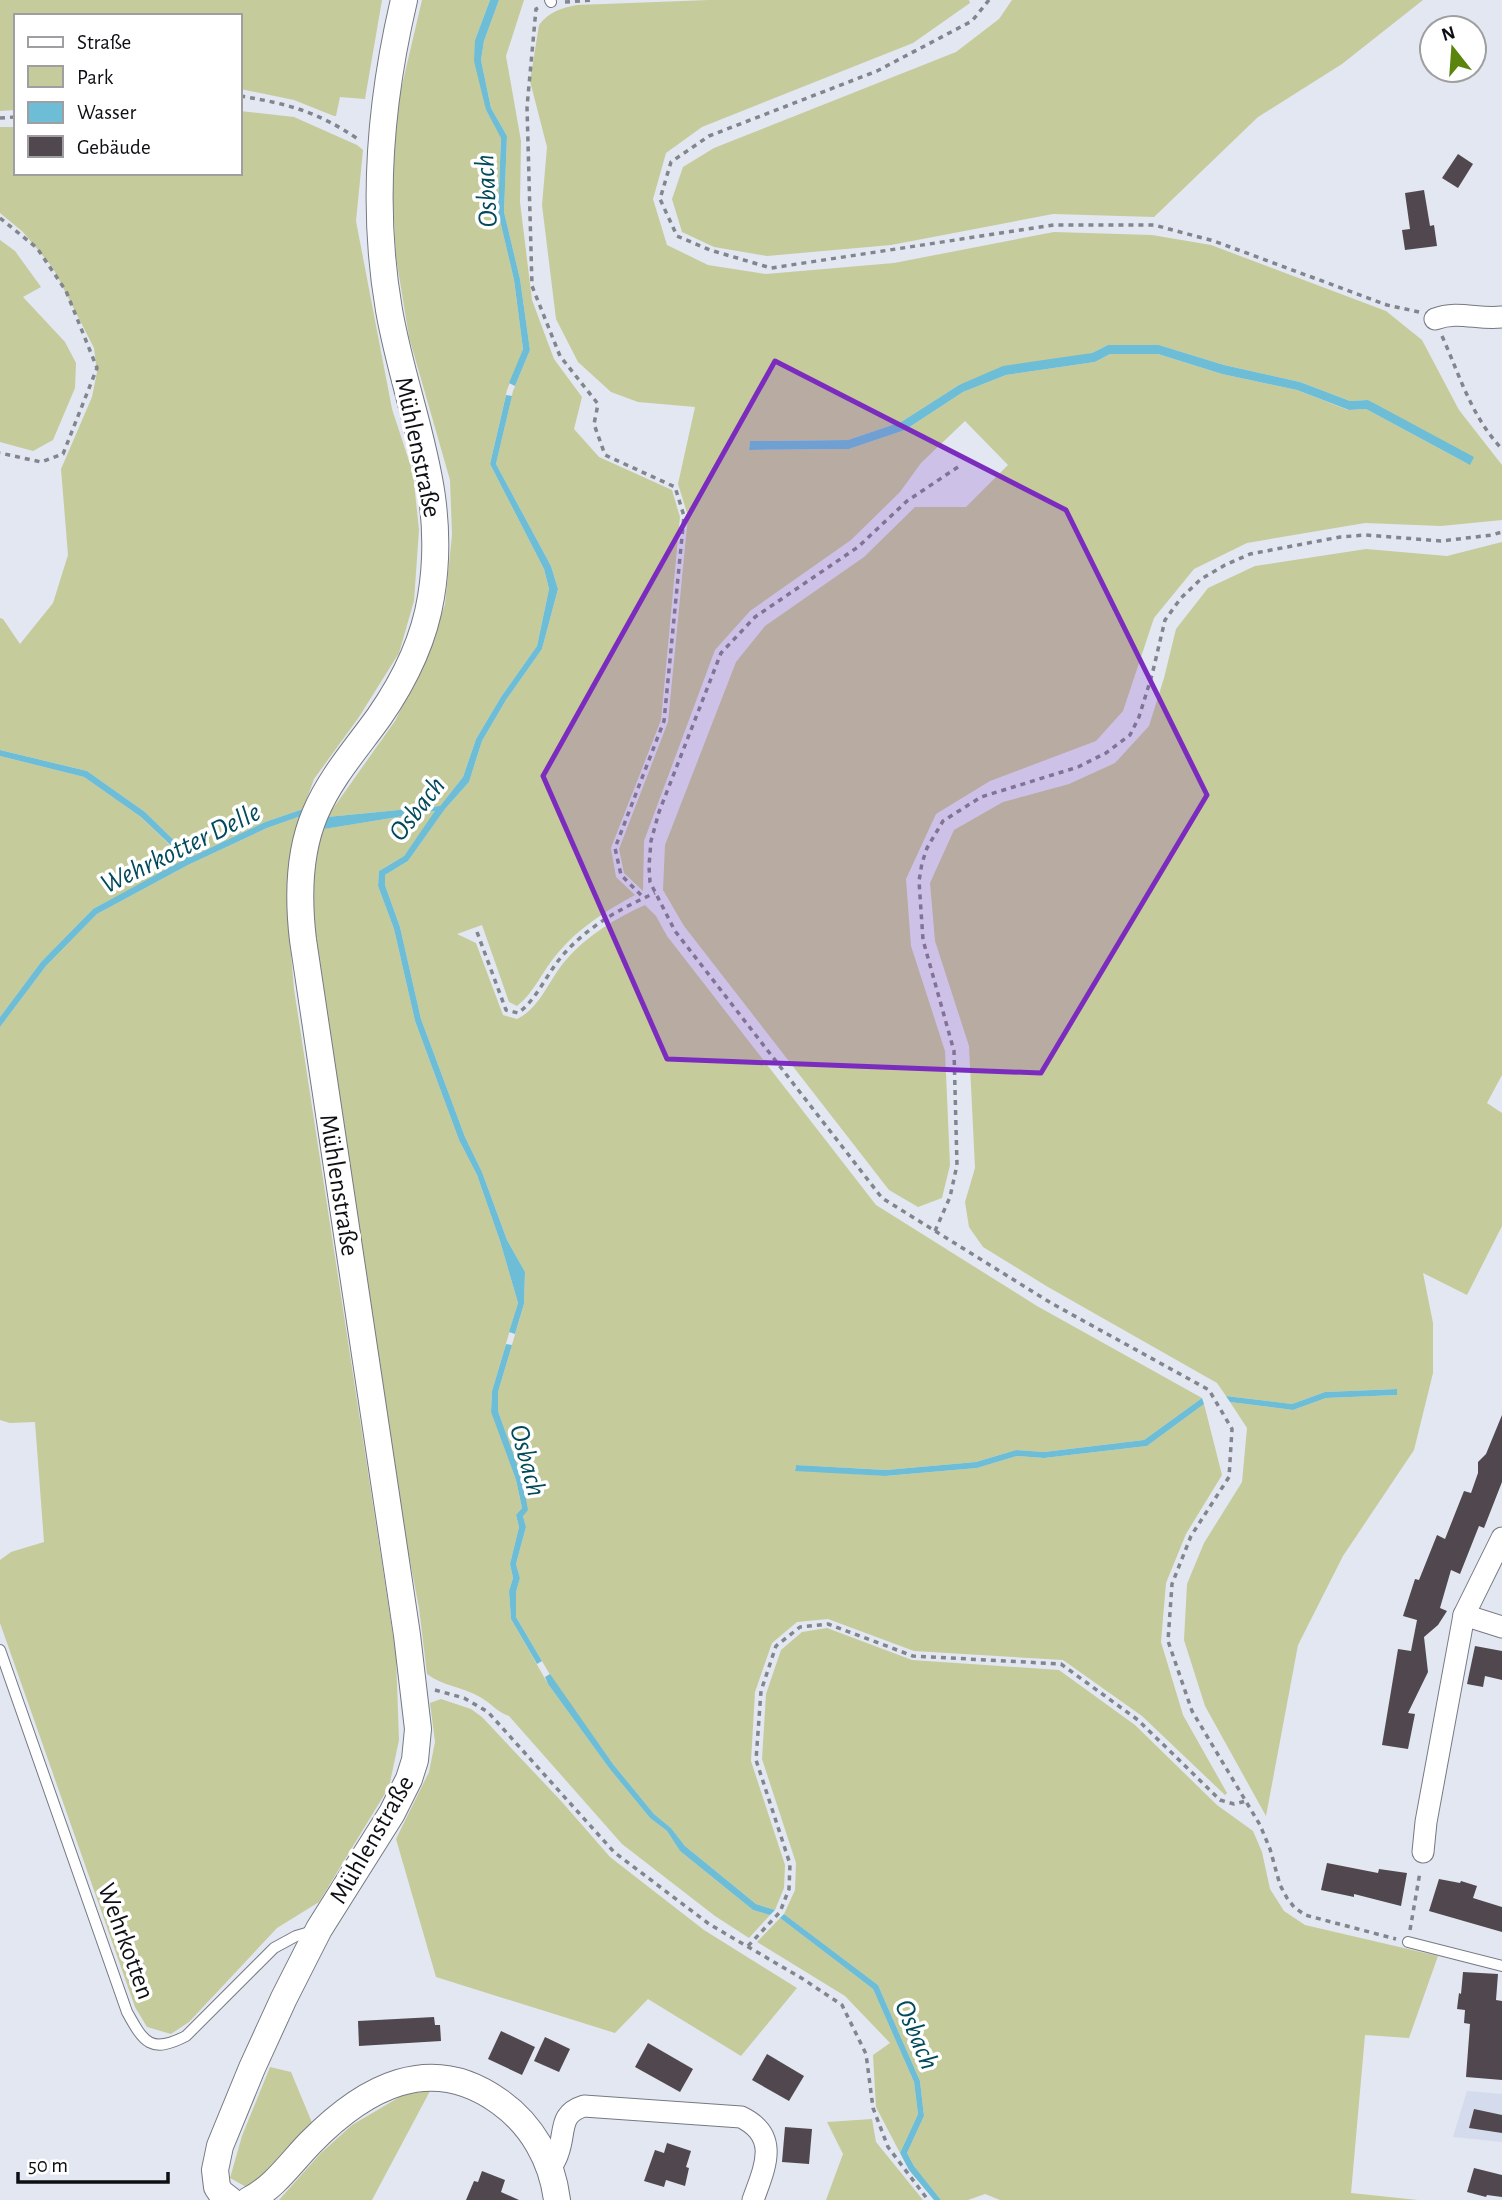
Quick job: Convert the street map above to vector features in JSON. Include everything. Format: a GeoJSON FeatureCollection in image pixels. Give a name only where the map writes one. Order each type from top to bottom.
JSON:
{"type":"FeatureCollection","features":[{"type":"Feature","properties":{"kind":"street","name":"Mühlenstraße"},"geometry":{"type":"LineString","coordinates":[[230,2200],[221,2193],[216,2178],[220,2146],[268,2033],[319,1929],[392,1814],[409,1779],[415,1760],[418,1729],[415,1689],[301,920],[301,865],[310,826],[327,789],[390,700],[415,654],[427,616],[434,576],[436,524],[431,480],[396,344],[386,287],[381,233],[380,153],[383,108],[404,0]]}},
{"type":"Feature","properties":{"kind":"street"},"geometry":{"type":"LineString","coordinates":[[1435,319],[1447,314],[1468,314],[1489,319],[1502,317]]}},
{"type":"Feature","properties":{"kind":"street"},"geometry":{"type":"LineString","coordinates":[[1423,1853],[1426,1822],[1464,1615],[1502,1538]]}},
{"type":"Feature","properties":{"kind":"street"},"geometry":{"type":"LineString","coordinates":[[1464,1615],[1502,1627]]}},
{"type":"Feature","properties":{"kind":"street"},"geometry":{"type":"LineString","coordinates":[[249,2200],[263,2191],[323,2130],[347,2110],[380,2089],[416,2078],[442,2078],[460,2083],[484,2092],[514,2113],[531,2132],[550,2169],[557,2200]]}},
{"type":"Feature","properties":{"kind":"street"},"geometry":{"type":"LineString","coordinates":[[550,2169],[558,2153],[567,2116],[574,2109],[583,2106],[741,2117],[753,2123],[765,2142],[767,2161],[753,2200]]}},
{"type":"Feature","properties":{"kind":"lane","name":"Wehrkotten"},"geometry":{"type":"LineString","coordinates":[[0,1650],[127,2012],[141,2037],[157,2046],[186,2036],[274,1948],[296,1936],[319,1929]]}},
{"type":"Feature","properties":{"kind":"lane"},"geometry":{"type":"LineString","coordinates":[[1408,1942],[1502,1966]]}},
{"type":"Feature","properties":{"kind":"path"},"geometry":{"type":"LineString","coordinates":[[594,0],[550,1],[536,9],[527,107],[532,286],[560,356],[598,404],[594,424],[605,455],[674,487],[684,516],[664,721],[615,848],[621,875],[644,898]]}},
{"type":"Feature","properties":{"kind":"path"},"geometry":{"type":"LineString","coordinates":[[989,0],[972,21],[877,71],[709,135],[671,162],[660,199],[677,236],[710,250],[771,268],[1054,225],[1154,226],[1214,241],[1387,305],[1415,310],[1435,319],[1478,418],[1502,449]]}},
{"type":"Feature","properties":{"kind":"path"},"geometry":{"type":"LineString","coordinates":[[242,96],[296,107],[332,122],[380,153]]}},
{"type":"Feature","properties":{"kind":"path"},"geometry":{"type":"LineString","coordinates":[[0,218],[37,248],[66,291],[97,368],[63,454],[41,462],[0,453]]}},
{"type":"Feature","properties":{"kind":"path"},"geometry":{"type":"LineString","coordinates":[[958,467],[906,500],[858,547],[754,617],[721,653],[659,812],[651,841],[650,882],[675,931],[883,1198],[1051,1303],[1209,1390],[1232,1429],[1229,1477],[1191,1536],[1172,1584],[1168,1641],[1192,1711],[1234,1786],[1246,1801],[1270,1849],[1280,1885],[1294,1907],[1305,1915],[1408,1942],[1423,1853]]}},
{"type":"Feature","properties":{"kind":"path"},"geometry":{"type":"LineString","coordinates":[[935,1231],[950,1197],[957,1165],[954,1051],[923,940],[919,881],[922,863],[943,821],[981,797],[1078,767],[1106,753],[1130,735],[1139,717],[1152,676],[1165,621],[1181,598],[1200,579],[1225,565],[1250,554],[1340,537],[1366,535],[1441,541],[1502,532]]}},
{"type":"Feature","properties":{"kind":"path"},"geometry":{"type":"LineString","coordinates":[[477,932],[506,1010],[518,1013],[528,1004],[572,945],[605,918],[656,893]]}},
{"type":"Feature","properties":{"kind":"path"},"geometry":{"type":"LineString","coordinates":[[748,1946],[780,1912],[789,1889],[790,1864],[756,1760],[761,1691],[776,1646],[800,1627],[828,1624],[913,1656],[1061,1664],[1138,1720],[1220,1800],[1234,1804],[1246,1801]]}},
{"type":"Feature","properties":{"kind":"path"},"geometry":{"type":"LineString","coordinates":[[415,1689],[454,1694],[488,1712],[614,1852],[709,1924],[842,2005],[866,2054],[873,2108],[888,2147],[928,2200]]}},
{"type":"Feature","properties":{"kind":"highlighted area"},"geometry":{"type":"Polygon","coordinates":[[[775,361],[1066,510],[1207,795],[1041,1073],[667,1059],[543,776],[775,361]]]}},
{"type":"Feature","properties":{"kind":"shaded area"},"geometry":{"type":"Polygon","coordinates":[[[1467,2091],[1502,2094],[1502,2142],[1453,2137],[1467,2091]]]}},
{"type":"Feature","properties":{"kind":"green space"},"geometry":{"type":"Polygon","coordinates":[[[0,0],[382,0],[365,99],[340,97],[336,116],[294,100],[242,89],[242,14],[14,14],[14,110],[0,111],[0,0]]]}},
{"type":"Feature","properties":{"kind":"green space"},"geometry":{"type":"Polygon","coordinates":[[[422,0],[490,0],[475,40],[486,110],[501,137],[498,212],[514,280],[523,349],[507,390],[490,464],[544,569],[549,589],[537,646],[501,697],[476,739],[463,777],[440,806],[327,817],[395,721],[427,658],[445,604],[452,535],[450,480],[409,337],[396,257],[391,164],[399,98],[422,0]]]}},
{"type":"Feature","properties":{"kind":"green space"},"geometry":{"type":"Polygon","coordinates":[[[499,0],[524,0],[506,56],[521,141],[520,202],[532,300],[554,359],[582,397],[574,429],[599,457],[672,490],[680,517],[661,720],[611,848],[616,877],[635,895],[574,936],[517,1006],[509,1002],[482,925],[457,934],[476,943],[503,1015],[517,1019],[532,1008],[559,968],[582,944],[612,922],[645,905],[876,1205],[1037,1306],[1202,1398],[1144,1440],[1044,1452],[1016,1450],[976,1462],[886,1470],[796,1465],[795,1470],[885,1476],[977,1468],[1017,1456],[1044,1458],[1147,1446],[1204,1404],[1222,1475],[1186,1534],[1166,1583],[1161,1642],[1183,1715],[1227,1793],[1225,1795],[1142,1716],[1063,1660],[914,1651],[828,1619],[797,1622],[772,1643],[755,1692],[751,1761],[785,1865],[784,1888],[775,1910],[756,1904],[685,1846],[671,1828],[654,1814],[613,1764],[552,1678],[516,1617],[516,1592],[520,1578],[516,1564],[526,1527],[522,1478],[498,1411],[498,1392],[524,1304],[525,1272],[507,1240],[421,1019],[400,927],[385,885],[385,875],[408,861],[445,809],[469,782],[482,741],[506,700],[542,649],[558,589],[551,566],[496,464],[513,391],[530,350],[520,279],[504,212],[507,136],[491,108],[481,60],[484,41],[499,0]]]}},
{"type":"Feature","properties":{"kind":"green space"},"geometry":{"type":"Polygon","coordinates":[[[709,0],[969,0],[970,3],[913,43],[702,127],[666,153],[653,199],[667,245],[708,265],[766,274],[894,263],[1054,232],[1152,235],[1211,245],[1386,311],[1422,340],[1459,410],[1502,465],[1502,520],[1441,526],[1365,523],[1247,543],[1194,569],[1154,618],[1123,711],[1096,741],[990,781],[936,814],[906,879],[911,946],[945,1051],[950,1165],[942,1198],[918,1207],[889,1190],[684,926],[663,890],[665,845],[736,662],[765,626],[864,557],[915,507],[966,507],[1008,465],[965,421],[921,463],[900,492],[851,540],[750,611],[715,650],[644,841],[643,891],[624,873],[619,849],[668,722],[688,516],[678,484],[695,407],[638,402],[611,392],[578,362],[556,319],[542,205],[547,147],[530,81],[539,25],[556,11],[577,5],[709,0]],[[1108,345],[1092,353],[959,385],[901,422],[848,440],[750,441],[749,450],[849,449],[905,430],[963,392],[1006,375],[1095,362],[1110,354],[1158,354],[1222,374],[1297,390],[1348,410],[1366,409],[1470,465],[1368,400],[1350,401],[1300,382],[1224,365],[1159,345],[1108,345]]]}},
{"type":"Feature","properties":{"kind":"green space"},"geometry":{"type":"Polygon","coordinates":[[[1012,0],[1423,0],[1342,64],[1258,117],[1154,217],[1053,214],[891,245],[767,256],[714,247],[682,232],[672,199],[683,167],[714,148],[956,52],[999,19],[1012,0]]]}},
{"type":"Feature","properties":{"kind":"green space"},"geometry":{"type":"Polygon","coordinates":[[[242,111],[294,117],[363,150],[356,221],[392,409],[413,473],[419,530],[414,601],[399,653],[359,717],[314,779],[303,809],[265,822],[191,857],[145,812],[87,771],[0,750],[0,618],[20,644],[53,603],[68,555],[61,469],[92,397],[97,372],[94,348],[53,268],[23,232],[0,213],[0,127],[14,127],[14,175],[242,175],[242,111]]]}},
{"type":"Feature","properties":{"kind":"green space"},"geometry":{"type":"Polygon","coordinates":[[[0,240],[15,251],[41,287],[23,297],[65,342],[76,363],[75,388],[53,440],[33,451],[0,442],[0,240]]]}},
{"type":"Feature","properties":{"kind":"green space"},"geometry":{"type":"Polygon","coordinates":[[[1502,542],[1502,1075],[1487,1103],[1502,1113],[1502,1226],[1467,1295],[1423,1273],[1433,1323],[1433,1373],[1414,1450],[1343,1556],[1298,1645],[1266,1816],[1205,1706],[1184,1640],[1187,1584],[1204,1543],[1242,1482],[1247,1428],[1230,1402],[1293,1410],[1326,1398],[1397,1395],[1397,1389],[1325,1392],[1292,1404],[1226,1396],[1217,1383],[983,1247],[969,1227],[965,1202],[975,1168],[969,1046],[935,941],[930,883],[954,830],[1003,802],[1069,784],[1115,763],[1149,726],[1176,629],[1208,588],[1255,566],[1366,549],[1447,556],[1502,542]]]}},
{"type":"Feature","properties":{"kind":"green space"},"geometry":{"type":"Polygon","coordinates":[[[0,756],[84,777],[141,817],[185,860],[93,909],[41,962],[0,1017],[0,756]]]}},
{"type":"Feature","properties":{"kind":"green space"},"geometry":{"type":"Polygon","coordinates":[[[436,811],[404,856],[379,871],[378,886],[394,929],[415,1021],[459,1140],[477,1175],[518,1303],[492,1391],[491,1411],[516,1480],[522,1508],[516,1515],[519,1527],[510,1564],[513,1578],[509,1591],[511,1619],[548,1684],[609,1768],[650,1818],[667,1831],[680,1851],[753,1910],[770,1915],[749,1938],[715,1916],[622,1844],[509,1716],[484,1699],[427,1674],[419,1608],[396,1488],[313,941],[311,874],[323,829],[436,811]]]}},
{"type":"Feature","properties":{"kind":"green space"},"geometry":{"type":"Polygon","coordinates":[[[301,816],[291,866],[289,930],[294,989],[396,1655],[399,1740],[389,1787],[319,1902],[277,1928],[189,2022],[171,2034],[147,2027],[135,2007],[0,1623],[0,1560],[11,1552],[44,1542],[35,1422],[10,1423],[0,1420],[0,1027],[46,966],[97,914],[188,865],[267,828],[301,816]]]}},
{"type":"Feature","properties":{"kind":"green space"},"geometry":{"type":"Polygon","coordinates":[[[827,1628],[912,1660],[1059,1670],[1135,1725],[1217,1805],[1253,1831],[1262,1852],[1270,1889],[1284,1911],[1305,1925],[1438,1956],[1409,2038],[1365,2035],[1351,2193],[1418,2200],[1000,2200],[985,2194],[968,2200],[941,2200],[907,2153],[924,2116],[920,2081],[878,1985],[784,1914],[795,1890],[796,1863],[762,1759],[766,1694],[781,1650],[802,1632],[827,1628]]]}},
{"type":"Feature","properties":{"kind":"green space"},"geometry":{"type":"Polygon","coordinates":[[[441,1699],[471,1709],[482,1717],[610,1857],[704,1930],[797,1988],[741,2056],[648,1999],[615,2033],[436,1977],[396,1839],[429,1772],[435,1742],[430,1703],[441,1699]]]}},
{"type":"Feature","properties":{"kind":"green space"},"geometry":{"type":"Polygon","coordinates":[[[780,1918],[873,1989],[914,2082],[918,2114],[900,2153],[876,2107],[873,2055],[890,2043],[845,1996],[757,1942],[780,1918]]]}},
{"type":"Feature","properties":{"kind":"green space"},"geometry":{"type":"Polygon","coordinates":[[[270,2067],[291,2072],[313,2125],[248,2188],[230,2178],[242,2136],[270,2067]]]}},
{"type":"Feature","properties":{"kind":"green space"},"geometry":{"type":"Polygon","coordinates":[[[430,2091],[372,2200],[279,2200],[320,2154],[352,2125],[403,2095],[430,2091]]]}},
{"type":"Feature","properties":{"kind":"green space"},"geometry":{"type":"Polygon","coordinates":[[[872,2119],[876,2142],[923,2200],[826,2200],[843,2154],[827,2122],[872,2119]]]}},
{"type":"Feature","properties":{"kind":"water"},"geometry":{"type":"Polygon","coordinates":[[[490,0],[499,0],[484,41],[481,60],[491,108],[507,136],[504,212],[520,279],[530,350],[515,386],[509,383],[523,349],[514,280],[498,212],[501,138],[486,110],[474,61],[475,40],[490,0]]]}},
{"type":"Feature","properties":{"kind":"water"},"geometry":{"type":"Polygon","coordinates":[[[1108,345],[1159,345],[1224,365],[1300,382],[1350,401],[1368,400],[1474,457],[1470,465],[1366,409],[1349,410],[1297,390],[1222,374],[1158,354],[1110,354],[1095,362],[1006,375],[963,392],[905,430],[849,449],[749,450],[750,441],[848,440],[901,422],[959,385],[1003,366],[1092,353],[1108,345]]]}},
{"type":"Feature","properties":{"kind":"water"},"geometry":{"type":"Polygon","coordinates":[[[506,395],[512,396],[496,464],[551,566],[558,589],[542,649],[506,700],[482,741],[469,782],[445,809],[408,861],[385,875],[385,885],[400,927],[421,1019],[507,1240],[525,1272],[524,1304],[515,1334],[509,1332],[518,1303],[500,1241],[477,1175],[459,1140],[415,1021],[394,929],[378,886],[379,871],[404,856],[435,811],[324,829],[327,817],[440,806],[463,777],[476,739],[501,697],[537,646],[549,589],[544,569],[490,464],[506,395]]]}},
{"type":"Feature","properties":{"kind":"water","name":"Wehrkotter Delle"},"geometry":{"type":"Polygon","coordinates":[[[0,750],[87,771],[145,812],[191,857],[265,822],[303,809],[301,816],[267,828],[188,865],[97,914],[46,966],[0,1027],[0,1017],[41,962],[93,909],[185,859],[141,817],[84,777],[0,756],[0,750]]]}},
{"type":"Feature","properties":{"kind":"water"},"geometry":{"type":"Polygon","coordinates":[[[506,1344],[512,1345],[498,1392],[498,1411],[522,1478],[528,1510],[523,1516],[526,1527],[516,1564],[520,1578],[516,1592],[516,1617],[542,1661],[537,1664],[511,1619],[509,1591],[513,1578],[510,1564],[519,1527],[516,1515],[522,1508],[516,1480],[491,1412],[492,1391],[506,1344]]]}},
{"type":"Feature","properties":{"kind":"water"},"geometry":{"type":"Polygon","coordinates":[[[1397,1389],[1397,1395],[1326,1398],[1293,1410],[1230,1402],[1226,1396],[1292,1404],[1325,1392],[1397,1389]]]}},
{"type":"Feature","properties":{"kind":"water"},"geometry":{"type":"Polygon","coordinates":[[[1202,1398],[1204,1404],[1147,1446],[1044,1458],[1017,1456],[977,1468],[885,1476],[795,1471],[796,1465],[886,1470],[976,1462],[1016,1450],[1044,1452],[1144,1440],[1202,1398]]]}},
{"type":"Feature","properties":{"kind":"water"},"geometry":{"type":"Polygon","coordinates":[[[550,1674],[613,1764],[654,1814],[671,1828],[685,1846],[756,1904],[775,1910],[770,1915],[753,1910],[680,1851],[667,1831],[650,1818],[609,1768],[548,1684],[545,1677],[550,1674]]]}},
{"type":"Feature","properties":{"kind":"water"},"geometry":{"type":"Polygon","coordinates":[[[784,1914],[878,1985],[920,2081],[924,2116],[907,2153],[941,2200],[934,2200],[909,2170],[900,2153],[918,2114],[914,2082],[873,1989],[780,1918],[784,1914]]]}},
{"type":"Feature","properties":{"kind":"building"},"geometry":{"type":"Polygon","coordinates":[[[1458,154],[1473,164],[1458,188],[1442,178],[1458,154]]]}},
{"type":"Feature","properties":{"kind":"building"},"geometry":{"type":"Polygon","coordinates":[[[1424,190],[1430,226],[1434,225],[1437,246],[1405,250],[1402,230],[1410,229],[1405,193],[1424,190]]]}},
{"type":"Feature","properties":{"kind":"building"},"geometry":{"type":"Polygon","coordinates":[[[1502,1415],[1502,1482],[1484,1528],[1479,1526],[1460,1574],[1451,1570],[1440,1608],[1447,1611],[1438,1625],[1424,1637],[1428,1672],[1408,1713],[1415,1714],[1408,1749],[1382,1745],[1398,1649],[1411,1651],[1417,1620],[1403,1616],[1415,1579],[1419,1580],[1437,1535],[1445,1539],[1464,1491],[1471,1493],[1478,1473],[1478,1462],[1486,1454],[1502,1415]]]}},
{"type":"Feature","properties":{"kind":"building"},"geometry":{"type":"Polygon","coordinates":[[[1475,1646],[1502,1651],[1502,1680],[1485,1676],[1483,1687],[1467,1684],[1475,1646]]]}},
{"type":"Feature","properties":{"kind":"building"},"geometry":{"type":"Polygon","coordinates":[[[1327,1863],[1378,1873],[1379,1869],[1407,1873],[1401,1906],[1354,1894],[1354,1897],[1321,1890],[1327,1863]]]}},
{"type":"Feature","properties":{"kind":"building"},"geometry":{"type":"Polygon","coordinates":[[[1439,1879],[1477,1886],[1473,1898],[1502,1907],[1502,1932],[1429,1911],[1439,1879]]]}},
{"type":"Feature","properties":{"kind":"building"},"geometry":{"type":"Polygon","coordinates":[[[1463,1972],[1498,1974],[1496,2000],[1502,2001],[1502,2080],[1466,2077],[1470,2024],[1464,2023],[1465,2010],[1457,2009],[1463,1972]]]}},
{"type":"Feature","properties":{"kind":"building"},"geometry":{"type":"Polygon","coordinates":[[[434,2017],[435,2025],[440,2025],[441,2041],[359,2046],[358,2021],[434,2017]]]}},
{"type":"Feature","properties":{"kind":"building"},"geometry":{"type":"Polygon","coordinates":[[[501,2031],[535,2047],[522,2075],[488,2059],[501,2031]]]}},
{"type":"Feature","properties":{"kind":"building"},"geometry":{"type":"Polygon","coordinates":[[[545,2037],[570,2049],[559,2072],[534,2061],[545,2037]]]}},
{"type":"Feature","properties":{"kind":"building"},"geometry":{"type":"Polygon","coordinates":[[[648,2043],[693,2069],[680,2092],[635,2067],[648,2043]]]}},
{"type":"Feature","properties":{"kind":"building"},"geometry":{"type":"Polygon","coordinates":[[[767,2054],[804,2076],[789,2101],[752,2080],[767,2054]]]}},
{"type":"Feature","properties":{"kind":"building"},"geometry":{"type":"Polygon","coordinates":[[[1474,2109],[1502,2115],[1502,2133],[1469,2128],[1474,2109]]]}},
{"type":"Feature","properties":{"kind":"building"},"geometry":{"type":"Polygon","coordinates":[[[785,2127],[812,2129],[809,2164],[782,2162],[785,2127]]]}},
{"type":"Feature","properties":{"kind":"building"},"geometry":{"type":"Polygon","coordinates":[[[667,2143],[691,2151],[686,2167],[689,2168],[685,2186],[666,2180],[664,2187],[644,2181],[655,2150],[664,2153],[667,2143]]]}},
{"type":"Feature","properties":{"kind":"building"},"geometry":{"type":"Polygon","coordinates":[[[1474,2168],[1502,2175],[1502,2197],[1486,2197],[1467,2192],[1474,2168]]]}},
{"type":"Feature","properties":{"kind":"building"},"geometry":{"type":"Polygon","coordinates":[[[482,2171],[505,2180],[501,2192],[519,2200],[466,2200],[474,2181],[478,2182],[482,2171]]]}},
{"type":"Feature","properties":{"kind":"water label","name":"Osbach"},"geometry":{"type":"Point","coordinates":[485,191]}},
{"type":"Feature","properties":{"kind":"water label","name":"Osbach"},"geometry":{"type":"Point","coordinates":[416,808]}},
{"type":"Feature","properties":{"kind":"water label","name":"Osbach"},"geometry":{"type":"Point","coordinates":[529,1460]}},
{"type":"Feature","properties":{"kind":"water label","name":"Osbach"},"geometry":{"type":"Point","coordinates":[918,2034]}}]}
